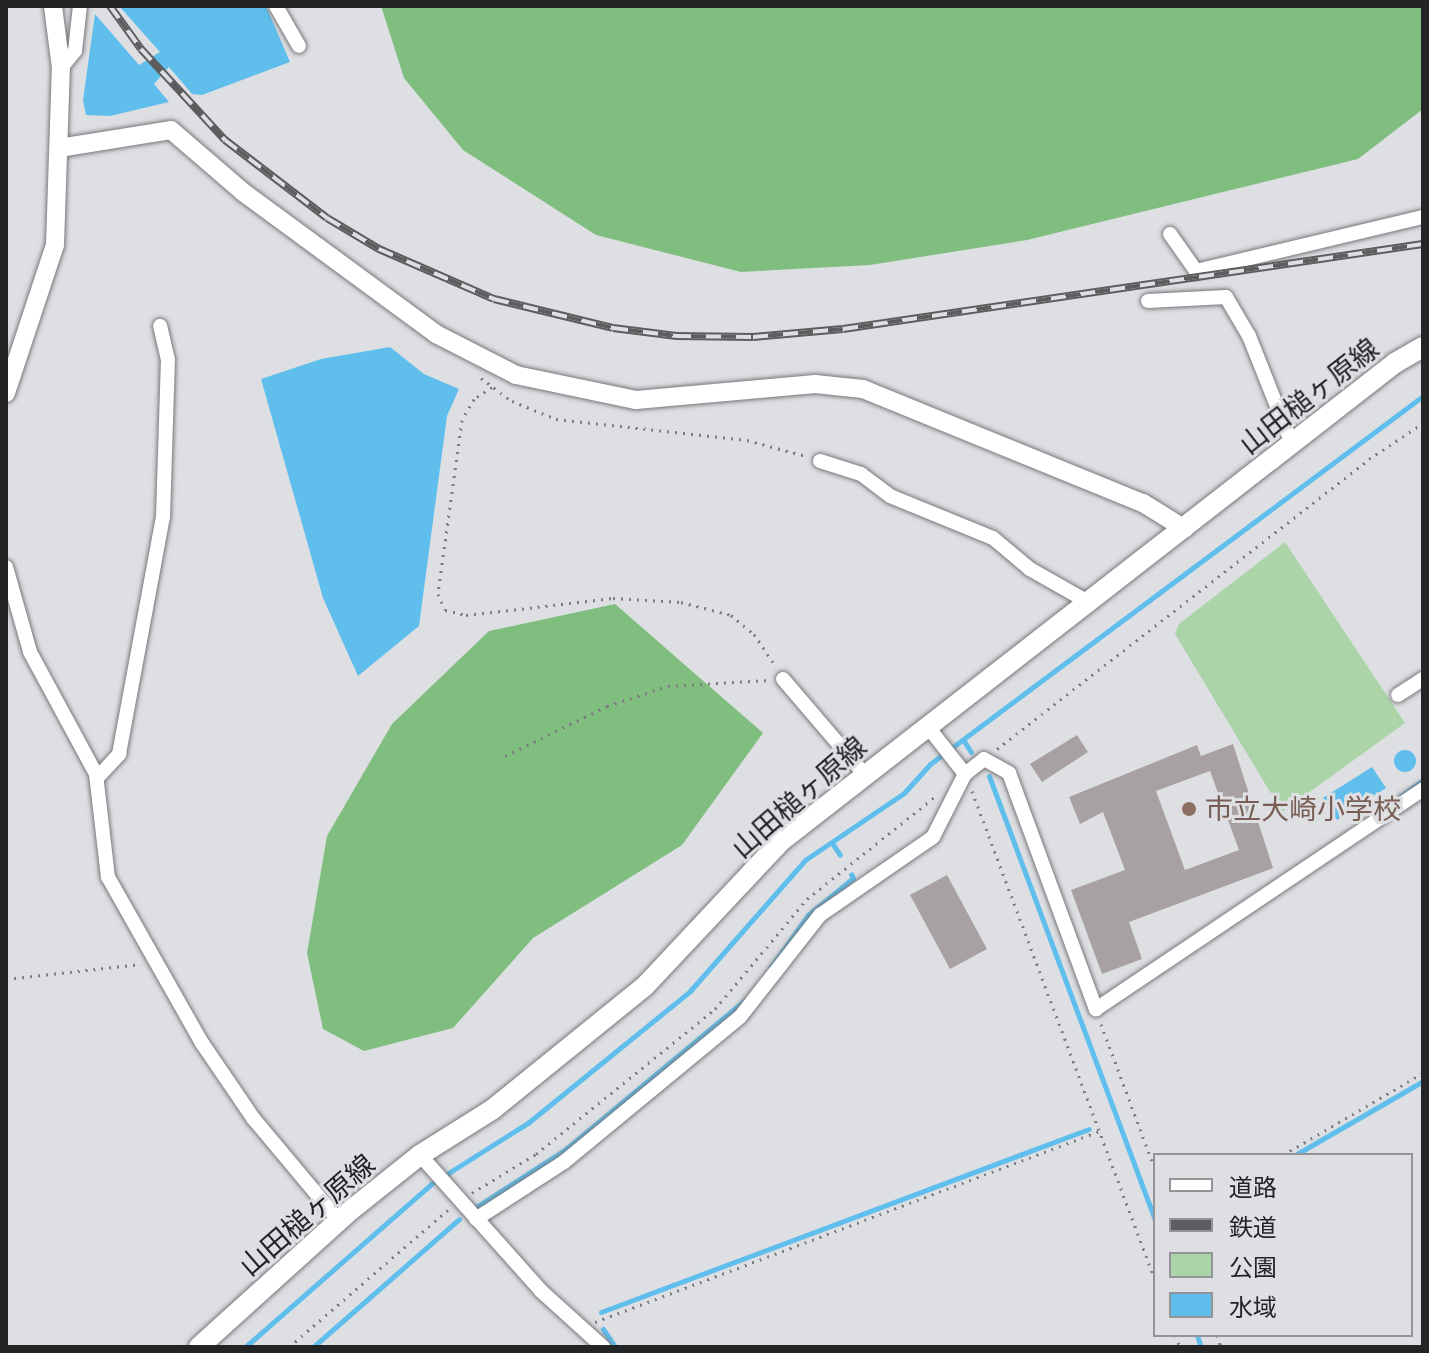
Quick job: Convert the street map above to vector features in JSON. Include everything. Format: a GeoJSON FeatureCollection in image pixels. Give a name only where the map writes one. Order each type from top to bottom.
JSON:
{"type":"FeatureCollection","features":[{"type":"Feature","properties":{"kind":"main road","name":"山田槌ヶ原線"},"geometry":{"type":"LineString","coordinates":[[199,1347],[339,1221],[493,1109],[645,986],[781,841],[1292,444],[1423,347]]}},
{"type":"Feature","properties":{"kind":"street"},"geometry":{"type":"LineString","coordinates":[[6,393],[51,265],[61,68],[53,6]]}},
{"type":"Feature","properties":{"kind":"street"},"geometry":{"type":"LineString","coordinates":[[61,68],[75,51],[80,6]]}},
{"type":"Feature","properties":{"kind":"street"},"geometry":{"type":"LineString","coordinates":[[276,6],[299,46]]}},
{"type":"Feature","properties":{"kind":"street"},"geometry":{"type":"LineString","coordinates":[[59,148],[171,130],[243,192],[436,334],[516,375],[565,389],[636,400],[815,384],[863,389],[1143,503],[1185,529]]}},
{"type":"Feature","properties":{"kind":"street"},"geometry":{"type":"LineString","coordinates":[[1170,234],[1196,271],[1423,217]]}},
{"type":"Feature","properties":{"kind":"street"},"geometry":{"type":"LineString","coordinates":[[1148,301],[1226,297],[1249,336],[1292,444]]}},
{"type":"Feature","properties":{"kind":"street"},"geometry":{"type":"LineString","coordinates":[[97,778],[119,754],[163,517],[168,360],[160,326]]}},
{"type":"Feature","properties":{"kind":"street"},"geometry":{"type":"LineString","coordinates":[[820,461],[861,474],[890,496],[993,538],[1030,569],[1088,602]]}},
{"type":"Feature","properties":{"kind":"street"},"geometry":{"type":"LineString","coordinates":[[6,567],[30,652],[97,778],[108,877],[153,963],[253,1118],[339,1221]]}},
{"type":"Feature","properties":{"kind":"street"},"geometry":{"type":"LineString","coordinates":[[783,679],[864,774]]}},
{"type":"Feature","properties":{"kind":"street"},"geometry":{"type":"LineString","coordinates":[[1398,695],[1423,679]]}},
{"type":"Feature","properties":{"kind":"street"},"geometry":{"type":"LineString","coordinates":[[928,727],[961,770]]}},
{"type":"Feature","properties":{"kind":"street"},"geometry":{"type":"LineString","coordinates":[[476,1219],[564,1162],[740,1017],[820,915],[933,837],[961,770],[984,759],[1009,773],[1096,1009],[1423,789]]}},
{"type":"Feature","properties":{"kind":"street"},"geometry":{"type":"LineString","coordinates":[[423,1159],[541,1291],[603,1347]]}},
{"type":"Feature","properties":{"kind":"path"},"geometry":{"type":"LineString","coordinates":[[470,368],[492,387],[532,412],[571,423],[747,440],[820,461]]}},
{"type":"Feature","properties":{"kind":"path"},"geometry":{"type":"LineString","coordinates":[[492,387],[474,399],[462,420],[438,594],[445,610],[466,615],[613,598],[713,608],[754,634],[783,679],[668,686],[607,706],[505,756]]}},
{"type":"Feature","properties":{"kind":"path"},"geometry":{"type":"LineString","coordinates":[[984,759],[1369,459],[1423,423]]}},
{"type":"Feature","properties":{"kind":"path"},"geometry":{"type":"LineString","coordinates":[[961,770],[1153,1275]]}},
{"type":"Feature","properties":{"kind":"path"},"geometry":{"type":"LineString","coordinates":[[289,1347],[454,1197],[536,1154],[715,1009],[807,899],[939,794]]}},
{"type":"Feature","properties":{"kind":"path"},"geometry":{"type":"LineString","coordinates":[[6,979],[153,963]]}},
{"type":"Feature","properties":{"kind":"path"},"geometry":{"type":"LineString","coordinates":[[1096,1009],[1153,1164]]}},
{"type":"Feature","properties":{"kind":"path"},"geometry":{"type":"LineString","coordinates":[[1286,1153],[1423,1073]]}},
{"type":"Feature","properties":{"kind":"path"},"geometry":{"type":"LineString","coordinates":[[583,1326],[1100,1131]]}},
{"type":"Feature","properties":{"kind":"green space"},"geometry":{"type":"Polygon","coordinates":[[[381,6],[1423,6],[1423,109],[1358,159],[1027,240],[870,265],[741,272],[596,235],[463,150],[404,78],[381,6]]]}},
{"type":"Feature","properties":{"kind":"green space"},"geometry":{"type":"Polygon","coordinates":[[[1285,542],[1405,723],[1282,812],[1175,634],[1179,624],[1285,542]]]}},
{"type":"Feature","properties":{"kind":"green space"},"geometry":{"type":"Polygon","coordinates":[[[615,604],[763,733],[682,845],[533,938],[453,1028],[364,1051],[323,1029],[307,953],[327,836],[392,724],[489,631],[615,604]]]}},
{"type":"Feature","properties":{"kind":"water"},"geometry":{"type":"Polygon","coordinates":[[[119,6],[266,6],[290,62],[202,95],[192,94],[169,67],[154,84],[169,102],[110,116],[86,115],[83,100],[95,14],[139,65],[160,52],[119,6]]]}},
{"type":"Feature","properties":{"kind":"water"},"geometry":{"type":"Polygon","coordinates":[[[390,347],[424,374],[459,389],[447,416],[419,626],[358,676],[323,598],[261,379],[321,359],[390,347]]]}},
{"type":"Feature","properties":{"kind":"water"},"geometry":{"type":"Polygon","coordinates":[[[1405,750],[1413,753],[1416,761],[1413,769],[1405,772],[1397,769],[1394,761],[1397,753],[1405,750]]]}},
{"type":"Feature","properties":{"kind":"water"},"geometry":{"type":"Polygon","coordinates":[[[1372,767],[1386,788],[1337,820],[1323,798],[1372,767]]]}},
{"type":"Feature","properties":{"kind":"building"},"geometry":{"type":"Polygon","coordinates":[[[1077,735],[1088,752],[1042,782],[1030,764],[1077,735]]]}},
{"type":"Feature","properties":{"kind":"building"},"geometry":{"type":"Polygon","coordinates":[[[1233,744],[1273,868],[1129,922],[1142,959],[1102,974],[1071,890],[1125,870],[1103,812],[1080,824],[1069,797],[1197,745],[1201,756],[1233,744]],[[1210,771],[1156,791],[1185,870],[1239,850],[1210,771]]]}},
{"type":"Feature","properties":{"kind":"building"},"geometry":{"type":"Polygon","coordinates":[[[947,875],[987,949],[950,969],[910,895],[947,875]]]}},
{"type":"Feature","properties":{"kind":"waterway"},"geometry":{"type":"LineString","coordinates":[[245,1347],[431,1184],[529,1122],[690,991],[805,860],[904,793],[930,764],[1423,396]]}},
{"type":"Feature","properties":{"kind":"waterway"},"geometry":{"type":"LineString","coordinates":[[964,741],[971,752]]}},
{"type":"Feature","properties":{"kind":"waterway"},"geometry":{"type":"LineString","coordinates":[[989,776],[1153,1215]]}},
{"type":"Feature","properties":{"kind":"waterway"},"geometry":{"type":"LineString","coordinates":[[1401,796],[1423,780]]}},
{"type":"Feature","properties":{"kind":"waterway"},"geometry":{"type":"LineString","coordinates":[[832,843],[840,855]]}},
{"type":"Feature","properties":{"kind":"waterway"},"geometry":{"type":"LineString","coordinates":[[771,967],[808,915],[853,878],[851,874]]}},
{"type":"Feature","properties":{"kind":"waterway"},"geometry":{"type":"LineString","coordinates":[[476,1207],[566,1149],[745,1000]]}},
{"type":"Feature","properties":{"kind":"waterway"},"geometry":{"type":"LineString","coordinates":[[1298,1153],[1423,1081]]}},
{"type":"Feature","properties":{"kind":"waterway"},"geometry":{"type":"LineString","coordinates":[[601,1312],[1089,1129]]}},
{"type":"Feature","properties":{"kind":"waterway"},"geometry":{"type":"LineString","coordinates":[[313,1347],[459,1219]]}},
{"type":"Feature","properties":{"kind":"waterway"},"geometry":{"type":"LineString","coordinates":[[603,1329],[615,1347]]}},
{"type":"Feature","properties":{"kind":"waterway"},"geometry":{"type":"LineString","coordinates":[[1198,1337],[1201,1347]]}},
{"type":"Feature","properties":{"kind":"railway"},"geometry":{"type":"LineString","coordinates":[[110,6],[141,49],[225,140],[327,218],[379,249],[494,299],[613,328],[676,336],[753,337],[843,329],[1423,244]]}},
{"type":"Feature","properties":{"kind":"place","name":"市立大崎小学校"},"geometry":{"type":"Point","coordinates":[1189,809]}}]}
